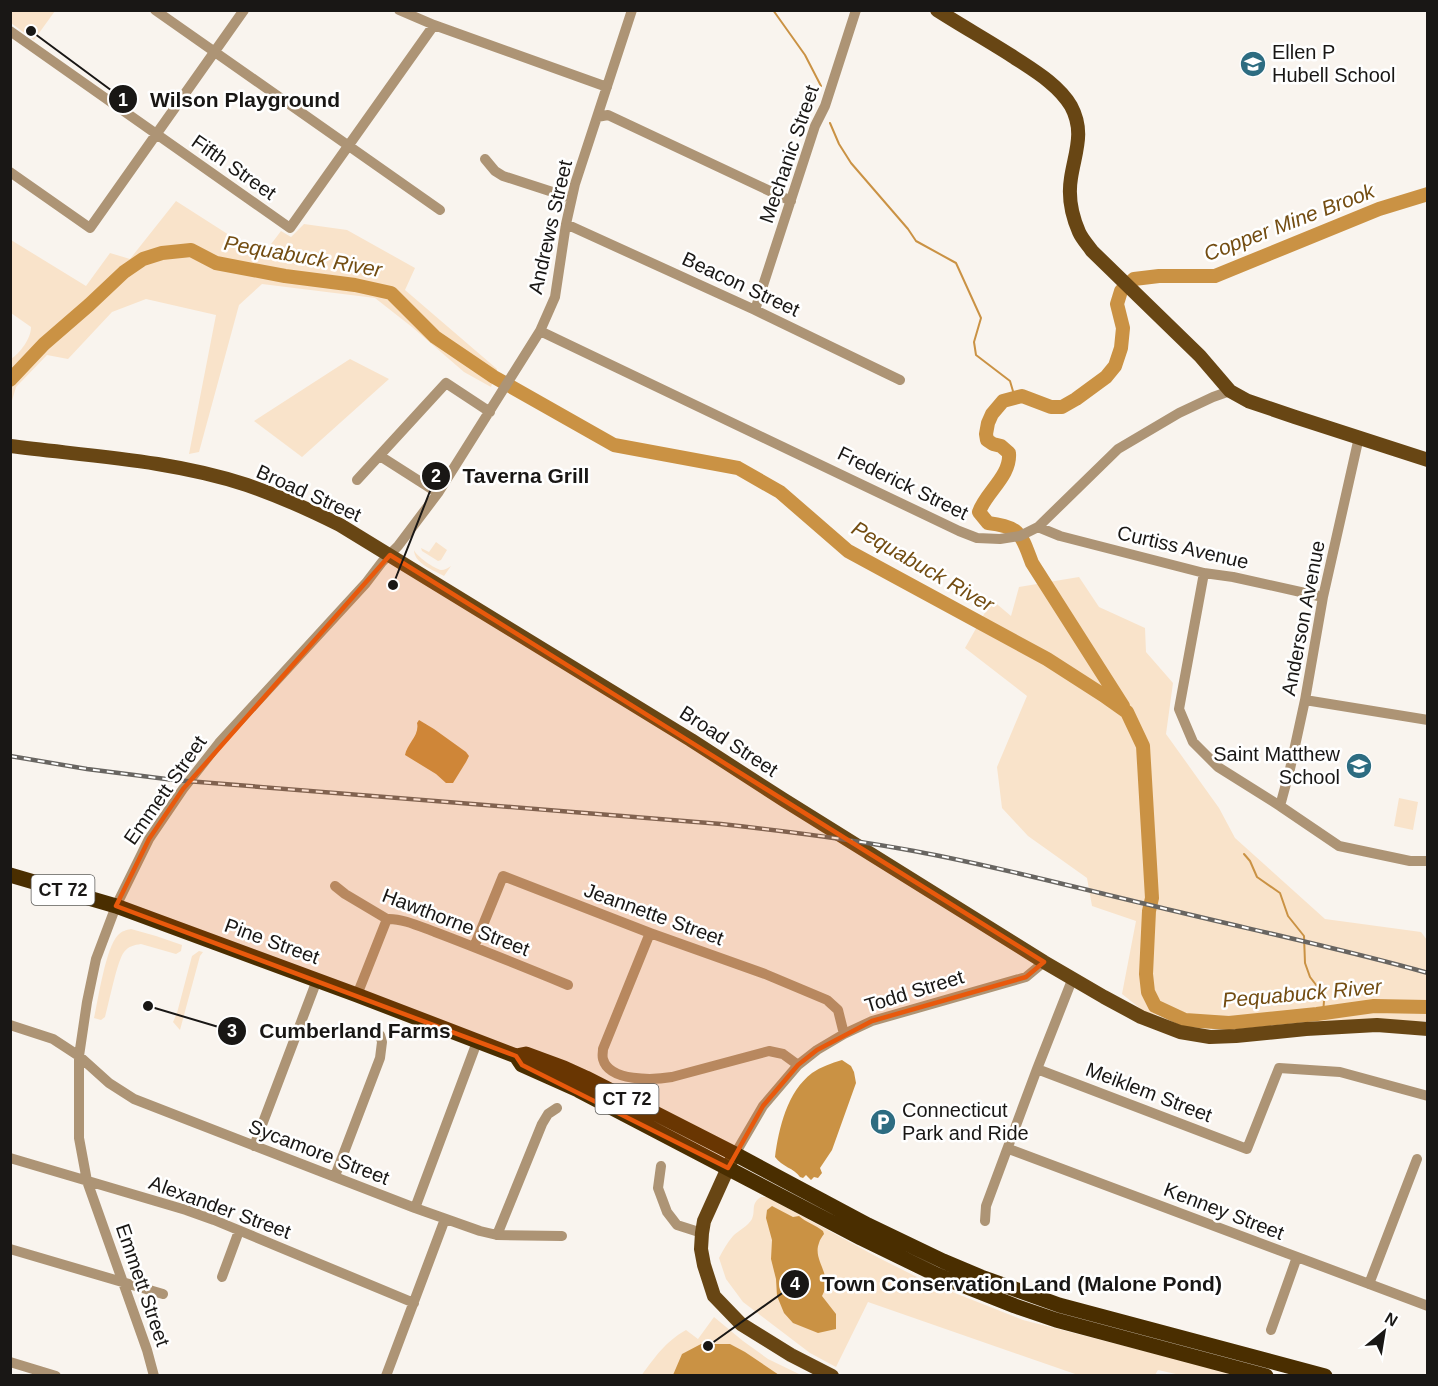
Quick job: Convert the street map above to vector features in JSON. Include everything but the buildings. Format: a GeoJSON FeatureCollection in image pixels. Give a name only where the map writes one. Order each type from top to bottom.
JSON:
{"type":"FeatureCollection","features":[{"type":"Feature","properties":{"kind":"highway","name":"Pine Street"},"geometry":{"type":"LineString","coordinates":[[10,875],[116,906],[516,1056],[522,1065],[731,1161]]}},
{"type":"Feature","properties":{"kind":"highway","name":"CT 72"},"geometry":{"type":"LineString","coordinates":[[731,1161],[897,1256],[976,1291],[1066,1323],[1266,1376]]}},
{"type":"Feature","properties":{"kind":"highway","name":"CT 72"},"geometry":{"type":"LineString","coordinates":[[731,1161],[905,1244],[1020,1292],[1112,1320],[1325,1376]]}},
{"type":"Feature","properties":{"kind":"main road"},"geometry":{"type":"LineString","coordinates":[[937,10],[1037,72],[1061,92],[1071,107],[1078,131],[1076,158],[1071,179],[1072,210],[1080,234],[1092,251],[1200,357],[1230,391],[1248,401],[1428,460]]}},
{"type":"Feature","properties":{"kind":"main road","name":"Broad Street"},"geometry":{"type":"LineString","coordinates":[[10,446],[166,466],[205,474],[246,485],[287,500],[340,525],[692,740],[1072,980],[1141,1017],[1180,1032],[1210,1037],[1377,1025],[1428,1029]]}},
{"type":"Feature","properties":{"kind":"main road"},"geometry":{"type":"LineString","coordinates":[[731,1161],[704,1221],[702,1233],[700,1249],[714,1296],[741,1324],[791,1355],[832,1376]]}},
{"type":"Feature","properties":{"kind":"street"},"geometry":{"type":"LineString","coordinates":[[155,10],[440,210]]}},
{"type":"Feature","properties":{"kind":"street"},"geometry":{"type":"LineString","coordinates":[[10,172],[90,228],[244,10]]}},
{"type":"Feature","properties":{"kind":"street"},"geometry":{"type":"LineString","coordinates":[[399,10],[434,25],[606,87]]}},
{"type":"Feature","properties":{"kind":"street","name":"Andrews Street"},"geometry":{"type":"LineString","coordinates":[[390,555],[438,493],[540,331],[555,297],[571,198],[632,10]]}},
{"type":"Feature","properties":{"kind":"street","name":"Mechanic Street"},"geometry":{"type":"LineString","coordinates":[[755,310],[815,126],[825,106],[856,10]]}},
{"type":"Feature","properties":{"kind":"street"},"geometry":{"type":"LineString","coordinates":[[347,146],[434,25]]}},
{"type":"Feature","properties":{"kind":"street","name":"Fifth Street"},"geometry":{"type":"LineString","coordinates":[[10,31],[290,228],[347,146]]}},
{"type":"Feature","properties":{"kind":"street"},"geometry":{"type":"LineString","coordinates":[[597,117],[608,115],[791,201]]}},
{"type":"Feature","properties":{"kind":"street"},"geometry":{"type":"LineString","coordinates":[[485,159],[495,171],[503,176],[571,198]]}},
{"type":"Feature","properties":{"kind":"street","name":"Beacon Street"},"geometry":{"type":"LineString","coordinates":[[566,224],[755,310],[900,380]]}},
{"type":"Feature","properties":{"kind":"street","name":"Frederick Street"},"geometry":{"type":"LineString","coordinates":[[540,331],[977,538],[1012,538],[1038,527],[1118,449],[1179,413],[1230,391]]}},
{"type":"Feature","properties":{"kind":"street"},"geometry":{"type":"LineString","coordinates":[[357,480],[446,383],[490,412]]}},
{"type":"Feature","properties":{"kind":"street","name":"Anderson Avenue"},"geometry":{"type":"LineString","coordinates":[[1280,806],[1305,700],[1323,597],[1359,437]]}},
{"type":"Feature","properties":{"kind":"street"},"geometry":{"type":"LineString","coordinates":[[380,456],[438,493]]}},
{"type":"Feature","properties":{"kind":"street","name":"Curtiss Avenue"},"geometry":{"type":"LineString","coordinates":[[1038,527],[1060,536],[1204,573],[1233,577],[1323,597]]}},
{"type":"Feature","properties":{"kind":"street","name":"Emmett Street"},"geometry":{"type":"LineString","coordinates":[[154,1376],[150,1357],[87,1181],[79,1138],[79,1056],[96,959],[116,906],[149,839],[183,789],[219,743],[390,555]]}},
{"type":"Feature","properties":{"kind":"street"},"geometry":{"type":"LineString","coordinates":[[1204,573],[1179,709],[1193,742],[1218,767],[1339,846],[1410,861],[1428,861]]}},
{"type":"Feature","properties":{"kind":"street"},"geometry":{"type":"LineString","coordinates":[[1305,700],[1428,720]]}},
{"type":"Feature","properties":{"kind":"street","name":"Jeannette Street"},"geometry":{"type":"LineString","coordinates":[[474,947],[504,876],[650,933],[765,974],[827,1000],[838,1010],[844,1034]]}},
{"type":"Feature","properties":{"kind":"street","name":"Hawthorne Street"},"geometry":{"type":"LineString","coordinates":[[335,886],[387,919],[394,918],[474,947],[568,985]]}},
{"type":"Feature","properties":{"kind":"street"},"geometry":{"type":"LineString","coordinates":[[357,995],[387,919]]}},
{"type":"Feature","properties":{"kind":"street"},"geometry":{"type":"LineString","coordinates":[[650,933],[603,1049],[603,1060],[609,1068],[623,1075],[647,1080],[672,1077],[769,1051],[783,1054],[798,1065]]}},
{"type":"Feature","properties":{"kind":"street","name":"Todd Street"},"geometry":{"type":"LineString","coordinates":[[731,1161],[763,1106],[798,1065],[817,1050],[844,1034],[872,1022],[1026,977],[1044,962]]}},
{"type":"Feature","properties":{"kind":"street"},"geometry":{"type":"LineString","coordinates":[[254,1146],[317,980]]}},
{"type":"Feature","properties":{"kind":"street"},"geometry":{"type":"LineString","coordinates":[[985,1221],[986,1206],[1072,980]]}},
{"type":"Feature","properties":{"kind":"street","name":"Sycamore Street"},"geometry":{"type":"LineString","coordinates":[[10,1025],[53,1039],[79,1056],[109,1083],[134,1099],[445,1220],[497,1234],[562,1236]]}},
{"type":"Feature","properties":{"kind":"street"},"geometry":{"type":"LineString","coordinates":[[335,1176],[380,1058],[382,1042],[380,1035]]}},
{"type":"Feature","properties":{"kind":"street"},"geometry":{"type":"LineString","coordinates":[[415,1208],[477,1042]]}},
{"type":"Feature","properties":{"kind":"street","name":"Meiklem Street"},"geometry":{"type":"LineString","coordinates":[[1037,1069],[1247,1149],[1280,1068],[1340,1071],[1428,1096]]}},
{"type":"Feature","properties":{"kind":"street"},"geometry":{"type":"LineString","coordinates":[[497,1234],[542,1124],[548,1114],[557,1108]]}},
{"type":"Feature","properties":{"kind":"street","name":"Kenney Street"},"geometry":{"type":"LineString","coordinates":[[1008,1149],[1428,1306]]}},
{"type":"Feature","properties":{"kind":"street","name":"Alexander Street"},"geometry":{"type":"LineString","coordinates":[[10,1158],[186,1210],[414,1303]]}},
{"type":"Feature","properties":{"kind":"street"},"geometry":{"type":"LineString","coordinates":[[1369,1284],[1417,1159]]}},
{"type":"Feature","properties":{"kind":"street"},"geometry":{"type":"LineString","coordinates":[[661,1166],[658,1188],[667,1212],[677,1225],[702,1233]]}},
{"type":"Feature","properties":{"kind":"street"},"geometry":{"type":"LineString","coordinates":[[386,1376],[445,1220]]}},
{"type":"Feature","properties":{"kind":"street"},"geometry":{"type":"LineString","coordinates":[[222,1277],[239,1231]]}},
{"type":"Feature","properties":{"kind":"street"},"geometry":{"type":"LineString","coordinates":[[10,1249],[163,1294]]}},
{"type":"Feature","properties":{"kind":"street"},"geometry":{"type":"LineString","coordinates":[[1270,1330],[1297,1257]]}},
{"type":"Feature","properties":{"kind":"street"},"geometry":{"type":"LineString","coordinates":[[10,1362],[56,1376]]}},
{"type":"Feature","properties":{"kind":"highlighted area"},"geometry":{"type":"Polygon","coordinates":[[[390,555],[1044,962],[1026,977],[872,1021],[817,1050],[798,1065],[763,1106],[728,1168],[522,1065],[516,1056],[116,906],[149,839],[183,789],[390,555]]]}},
{"type":"Feature","properties":{"kind":"shaded area"},"geometry":{"type":"Polygon","coordinates":[[[10,11],[55,11],[34,40],[11,23],[10,11]]]}},
{"type":"Feature","properties":{"kind":"shaded area"},"geometry":{"type":"Polygon","coordinates":[[[176,201],[262,256],[281,231],[291,237],[304,224],[347,230],[415,268],[405,290],[497,369],[491,387],[464,372],[375,298],[262,284],[239,305],[199,452],[189,454],[216,315],[146,299],[112,312],[68,359],[47,355],[16,387],[11,404],[11,359],[24,345],[31,327],[11,313],[11,240],[86,286],[110,253],[130,259],[176,201]]]}},
{"type":"Feature","properties":{"kind":"shaded area"},"geometry":{"type":"Polygon","coordinates":[[[350,359],[389,379],[302,457],[254,421],[350,359]]]}},
{"type":"Feature","properties":{"kind":"shaded area"},"geometry":{"type":"Polygon","coordinates":[[[436,542],[447,550],[438,561],[421,548],[429,552],[436,542]]]}},
{"type":"Feature","properties":{"kind":"shaded area"},"geometry":{"type":"Polygon","coordinates":[[[414,550],[422,559],[438,569],[444,570],[451,566],[444,576],[417,559],[415,555],[414,550]]]}},
{"type":"Feature","properties":{"kind":"shaded area"},"geometry":{"type":"Polygon","coordinates":[[[1079,577],[1099,607],[1145,628],[1146,652],[1173,683],[1166,734],[1219,808],[1235,838],[1325,919],[1421,932],[1427,940],[1427,1021],[1250,1030],[1146,1013],[1122,994],[1136,921],[1092,906],[1087,878],[1028,836],[1002,808],[997,767],[1027,696],[965,648],[992,600],[1011,616],[1019,587],[1079,577]]]}},
{"type":"Feature","properties":{"kind":"shaded area"},"geometry":{"type":"Polygon","coordinates":[[[419,720],[469,756],[453,783],[446,783],[405,755],[417,732],[419,720]]]}},
{"type":"Feature","properties":{"kind":"shaded area"},"geometry":{"type":"Polygon","coordinates":[[[1399,798],[1418,802],[1413,830],[1394,826],[1399,798]]]}},
{"type":"Feature","properties":{"kind":"shaded area"},"geometry":{"type":"Polygon","coordinates":[[[131,929],[182,945],[181,951],[176,954],[141,944],[128,948],[121,957],[105,1017],[101,1020],[94,1018],[110,950],[118,935],[131,929]]]}},
{"type":"Feature","properties":{"kind":"shaded area"},"geometry":{"type":"Polygon","coordinates":[[[199,951],[203,952],[180,1030],[173,1022],[192,956],[199,951]]]}},
{"type":"Feature","properties":{"kind":"shaded area"},"geometry":{"type":"Polygon","coordinates":[[[842,1060],[851,1066],[856,1083],[832,1150],[820,1168],[822,1173],[818,1178],[814,1177],[811,1180],[806,1175],[803,1178],[800,1177],[775,1157],[786,1111],[790,1100],[803,1081],[826,1065],[842,1060]]]}},
{"type":"Feature","properties":{"kind":"shaded area"},"geometry":{"type":"Polygon","coordinates":[[[761,1197],[767,1197],[927,1282],[1023,1320],[1238,1375],[1180,1375],[1158,1370],[1155,1375],[1078,1375],[868,1302],[836,1367],[810,1353],[743,1302],[726,1279],[719,1258],[733,1236],[752,1219],[754,1205],[761,1197]]]}},
{"type":"Feature","properties":{"kind":"shaded area"},"geometry":{"type":"Polygon","coordinates":[[[772,1206],[793,1217],[799,1216],[823,1231],[818,1250],[826,1281],[822,1296],[836,1314],[836,1329],[818,1333],[793,1323],[784,1313],[777,1296],[771,1259],[772,1240],[766,1218],[767,1210],[772,1206]]]}},
{"type":"Feature","properties":{"kind":"shaded area"},"geometry":{"type":"Polygon","coordinates":[[[714,1317],[768,1359],[801,1375],[641,1376],[672,1339],[686,1330],[698,1339],[714,1317]]]}},
{"type":"Feature","properties":{"kind":"shaded area"},"geometry":{"type":"Polygon","coordinates":[[[701,1344],[730,1344],[779,1375],[673,1375],[682,1354],[701,1344]]]}},
{"type":"Feature","properties":{"kind":"waterway"},"geometry":{"type":"LineString","coordinates":[[773,10],[805,55],[821,86]]}},
{"type":"Feature","properties":{"kind":"waterway"},"geometry":{"type":"LineString","coordinates":[[830,123],[851,163],[916,241],[956,263],[981,318],[974,342],[976,355],[1010,381],[1015,398]]}},
{"type":"Feature","properties":{"kind":"waterway","name":"Copper Mine Brook"},"geometry":{"type":"LineString","coordinates":[[1123,706],[1032,563],[1022,539],[1014,530],[988,523],[979,512],[1002,477],[1009,461],[1009,453],[1001,446],[987,440],[988,423],[992,414],[1003,401],[1022,396],[1051,407],[1062,407],[1106,377],[1115,366],[1121,348],[1123,328],[1117,304],[1121,291],[1134,279],[1159,276],[1215,276],[1379,209],[1428,194]]}},
{"type":"Feature","properties":{"kind":"waterway","name":"Pequabuck River"},"geometry":{"type":"LineString","coordinates":[[10,380],[44,344],[124,272],[143,259],[162,253],[191,250],[216,263],[285,276],[355,285],[391,293],[435,337],[494,377],[614,445],[738,468],[780,492],[848,551],[1047,659],[1127,712],[1143,746],[1152,898],[1149,911],[1146,974],[1148,992],[1155,1006],[1185,1020],[1229,1023],[1374,1006],[1428,1007]]}},
{"type":"Feature","properties":{"kind":"waterway"},"geometry":{"type":"LineString","coordinates":[[1244,854],[1257,877],[1280,893],[1288,916],[1304,936],[1305,963],[1310,977],[1323,994],[1323,1014]]}},
{"type":"Feature","properties":{"kind":"railway"},"geometry":{"type":"LineString","coordinates":[[10,756],[174,780],[721,824],[866,843],[1006,870],[1428,973]]}},
{"type":"Feature","properties":{"kind":"place","name":"Wilson Playground"},"geometry":{"type":"Point","coordinates":[31,31]}},
{"type":"Feature","properties":{"kind":"place","name":"Ellen P Hubell School"},"geometry":{"type":"Point","coordinates":[1253,64]}},
{"type":"Feature","properties":{"kind":"place","name":"Taverna Grill"},"geometry":{"type":"Point","coordinates":[393,585]}},
{"type":"Feature","properties":{"kind":"place","name":"Saint Matthew School"},"geometry":{"type":"Point","coordinates":[1359,766]}},
{"type":"Feature","properties":{"kind":"place","name":"Cumberland Farms"},"geometry":{"type":"Point","coordinates":[148,1006]}},
{"type":"Feature","properties":{"kind":"place","name":"Connecticut Park and Ride"},"geometry":{"type":"Point","coordinates":[883,1122]}},
{"type":"Feature","properties":{"kind":"place","name":"Town Conservation Land (Malone Pond)"},"geometry":{"type":"Point","coordinates":[708,1346]}}]}
